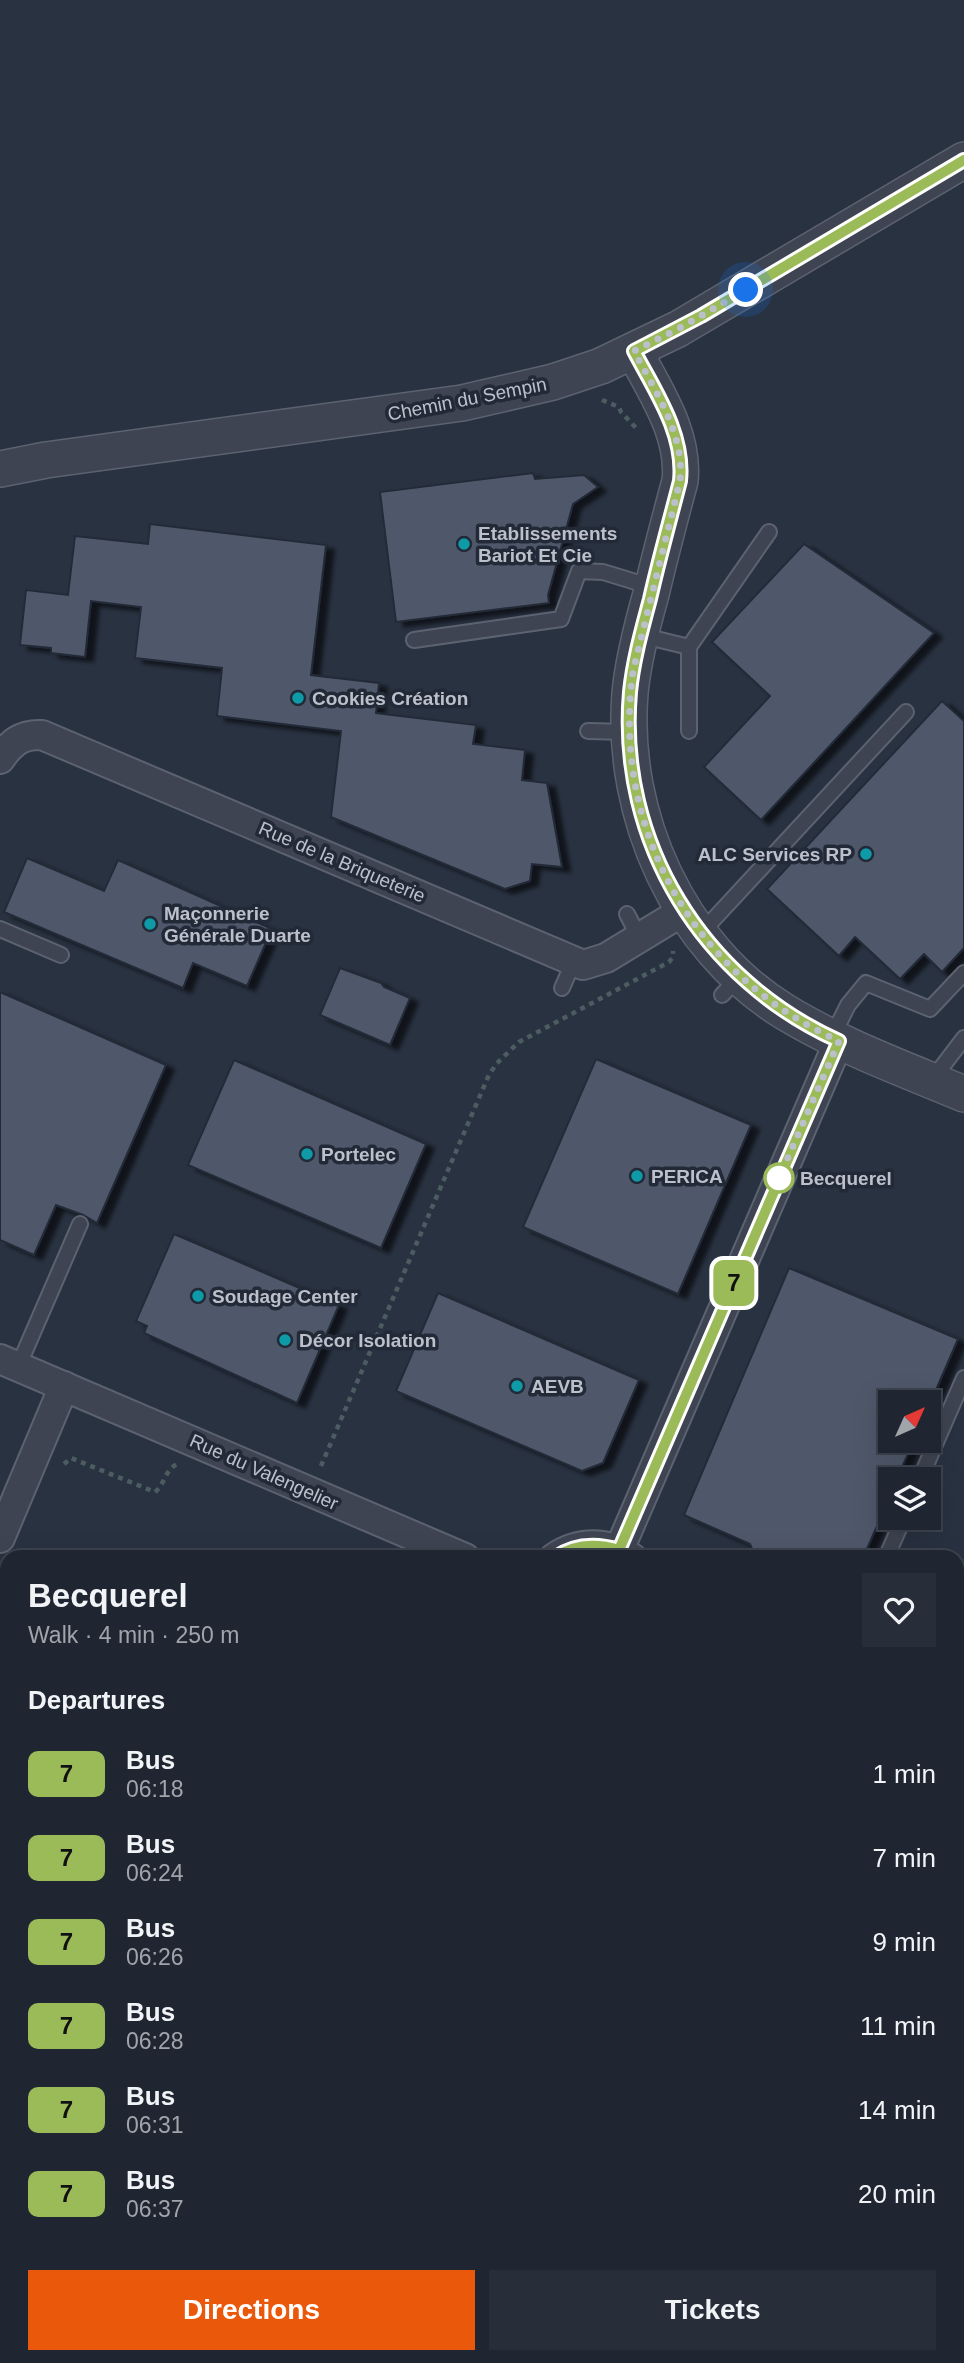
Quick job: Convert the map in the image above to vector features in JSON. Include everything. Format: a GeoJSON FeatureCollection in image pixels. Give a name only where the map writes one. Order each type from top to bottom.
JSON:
{"type":"FeatureCollection","features":[{"type":"Feature","properties":{"kind":"street","name":"Chemin du Sempin"},"geometry":{"type":"LineString","coordinates":[[0,469],[46,460],[462,403],[553,382],[601,366],[701,316],[964,160]]}},
{"type":"Feature","properties":{"kind":"street"},"geometry":{"type":"LineString","coordinates":[[634,351],[674,431],[681,463],[680,481],[640,635],[630,693],[634,783],[646,828],[661,866],[671,928],[731,986],[836,1039],[964,1094]]}},
{"type":"Feature","properties":{"kind":"street","name":"Rue de la Briqueterie"},"geometry":{"type":"LineString","coordinates":[[0,759],[9,745],[21,738],[42,735],[338,860],[567,976],[583,965],[591,964],[671,928]]}},
{"type":"Feature","properties":{"kind":"street"},"geometry":{"type":"LineString","coordinates":[[627,1550],[836,1039]]}},
{"type":"Feature","properties":{"kind":"street"},"geometry":{"type":"LineString","coordinates":[[0,1538],[64,1386],[9,1363]]}},
{"type":"Feature","properties":{"kind":"street","name":"Rue du Valengelier"},"geometry":{"type":"LineString","coordinates":[[64,1386],[446,1550]]}},
{"type":"Feature","properties":{"kind":"street"},"geometry":{"type":"LineString","coordinates":[[567,1550],[584,1545],[614,1550]]}},
{"type":"Feature","properties":{"kind":"lane"},"geometry":{"type":"LineString","coordinates":[[689,731],[689,647],[769,532]]}},
{"type":"Feature","properties":{"kind":"lane"},"geometry":{"type":"LineString","coordinates":[[414,640],[561,620],[579,571],[603,572],[653,587]]}},
{"type":"Feature","properties":{"kind":"lane"},"geometry":{"type":"LineString","coordinates":[[640,635],[689,647]]}},
{"type":"Feature","properties":{"kind":"lane"},"geometry":{"type":"LineString","coordinates":[[626,914],[671,928],[906,712]]}},
{"type":"Feature","properties":{"kind":"lane"},"geometry":{"type":"LineString","coordinates":[[588,731],[630,732]]}},
{"type":"Feature","properties":{"kind":"lane"},"geometry":{"type":"LineString","coordinates":[[0,929],[61,955]]}},
{"type":"Feature","properties":{"kind":"lane"},"geometry":{"type":"LineString","coordinates":[[836,1039],[848,1005],[866,983],[930,1009],[964,972]]}},
{"type":"Feature","properties":{"kind":"lane"},"geometry":{"type":"LineString","coordinates":[[932,1080],[964,1038]]}},
{"type":"Feature","properties":{"kind":"lane"},"geometry":{"type":"LineString","coordinates":[[9,1363],[80,1224]]}},
{"type":"Feature","properties":{"kind":"lane"},"geometry":{"type":"LineString","coordinates":[[925,1467],[964,1378]]}},
{"type":"Feature","properties":{"kind":"lane"},"geometry":{"type":"LineString","coordinates":[[890,1550],[898,1530]]}},
{"type":"Feature","properties":{"kind":"path"},"geometry":{"type":"LineString","coordinates":[[619,407],[642,435]]}},
{"type":"Feature","properties":{"kind":"path"},"geometry":{"type":"LineString","coordinates":[[321,1465],[488,1077],[496,1064],[519,1042],[669,962],[673,957],[671,928]]}},
{"type":"Feature","properties":{"kind":"building","name":"Etablissements Bariot Et Cie"},"geometry":{"type":"Polygon","coordinates":[[[533,473],[535,479],[584,475],[598,487],[573,504],[548,595],[549,603],[396,622],[380,492],[533,473]]]}},
{"type":"Feature","properties":{"kind":"building","name":"Cookies Création"},"geometry":{"type":"Polygon","coordinates":[[[150,524],[326,545],[311,675],[379,683],[376,713],[476,725],[473,744],[525,750],[522,780],[547,783],[562,867],[532,864],[530,881],[505,889],[331,817],[341,731],[217,716],[222,668],[135,658],[141,607],[91,601],[85,657],[51,653],[51,648],[20,645],[26,590],[68,595],[75,536],[148,544],[150,524]]]}},
{"type":"Feature","properties":{"kind":"building"},"geometry":{"type":"Polygon","coordinates":[[[804,544],[934,633],[761,820],[704,767],[770,696],[712,642],[804,544]]]}},
{"type":"Feature","properties":{"kind":"building","name":"ALC Services RP"},"geometry":{"type":"Polygon","coordinates":[[[942,701],[964,721],[964,948],[942,972],[924,954],[900,979],[855,937],[839,956],[767,889],[942,701]]]}},
{"type":"Feature","properties":{"kind":"building"},"geometry":{"type":"Polygon","coordinates":[[[27,858],[104,891],[118,860],[272,929],[247,986],[193,963],[183,988],[4,912],[27,858]]]}},
{"type":"Feature","properties":{"kind":"building"},"geometry":{"type":"Polygon","coordinates":[[[340,968],[381,983],[384,987],[410,998],[390,1045],[320,1015],[340,968]]]}},
{"type":"Feature","properties":{"kind":"building"},"geometry":{"type":"Polygon","coordinates":[[[0,992],[166,1065],[97,1223],[56,1205],[34,1255],[0,1240],[0,992]]]}},
{"type":"Feature","properties":{"kind":"building","name":"PERICA"},"geometry":{"type":"Polygon","coordinates":[[[596,1059],[751,1125],[678,1294],[523,1227],[596,1059]]]}},
{"type":"Feature","properties":{"kind":"building","name":"Portelec"},"geometry":{"type":"Polygon","coordinates":[[[234,1060],[426,1144],[381,1248],[188,1165],[234,1060]]]}},
{"type":"Feature","properties":{"kind":"building"},"geometry":{"type":"Polygon","coordinates":[[[174,1234],[339,1305],[297,1403],[144,1333],[147,1326],[136,1321],[174,1234]]]}},
{"type":"Feature","properties":{"kind":"building"},"geometry":{"type":"Polygon","coordinates":[[[789,1268],[958,1339],[936,1390],[878,1390],[878,1453],[908,1453],[902,1467],[878,1467],[878,1524],[866,1550],[753,1550],[750,1544],[684,1515],[789,1268]]]}},
{"type":"Feature","properties":{"kind":"building","name":"AEVB"},"geometry":{"type":"Polygon","coordinates":[[[438,1293],[639,1380],[603,1463],[582,1471],[396,1391],[438,1293]]]}},
{"type":"Feature","properties":{"kind":"bus line","name":"7"},"geometry":{"type":"LineString","coordinates":[[619,1550],[839,1041],[785,1012],[755,990],[715,952],[700,934],[675,893],[646,828],[631,760],[630,693],[640,635],[680,481],[681,463],[674,431],[634,351],[791,264],[964,160]]}},
{"type":"Feature","properties":{"kind":"bus line","name":"7"},"geometry":{"type":"LineString","coordinates":[[567,1550],[584,1545],[619,1550]]}},
{"type":"Feature","properties":{"kind":"place","name":"Etablissements Bariot Et Cie"},"geometry":{"type":"Point","coordinates":[464,544]}},
{"type":"Feature","properties":{"kind":"place","name":"Cookies Création"},"geometry":{"type":"Point","coordinates":[298,698]}},
{"type":"Feature","properties":{"kind":"place","name":"ALC Services RP"},"geometry":{"type":"Point","coordinates":[866,854]}},
{"type":"Feature","properties":{"kind":"place","name":"Maçonnerie Générale Duarte"},"geometry":{"type":"Point","coordinates":[150,924]}},
{"type":"Feature","properties":{"kind":"place","name":"Portelec"},"geometry":{"type":"Point","coordinates":[307,1154]}},
{"type":"Feature","properties":{"kind":"place","name":"PERICA"},"geometry":{"type":"Point","coordinates":[637,1176]}},
{"type":"Feature","properties":{"kind":"place","name":"Becquerel"},"geometry":{"type":"Point","coordinates":[779,1178]}},
{"type":"Feature","properties":{"kind":"place","name":"Soudage Center"},"geometry":{"type":"Point","coordinates":[198,1296]}},
{"type":"Feature","properties":{"kind":"place","name":"Décor Isolation"},"geometry":{"type":"Point","coordinates":[285,1340]}},
{"type":"Feature","properties":{"kind":"place","name":"AEVB"},"geometry":{"type":"Point","coordinates":[517,1386]}},
{"type":"Feature","properties":{"kind":"route"},"geometry":{"type":"LineString","coordinates":[[746,290],[634,351],[674,431],[681,463],[680,481],[633,671],[630,693],[631,760],[634,783],[651,844],[675,893],[700,934],[755,990],[785,1012],[839,1041],[779,1178]]}}]}
